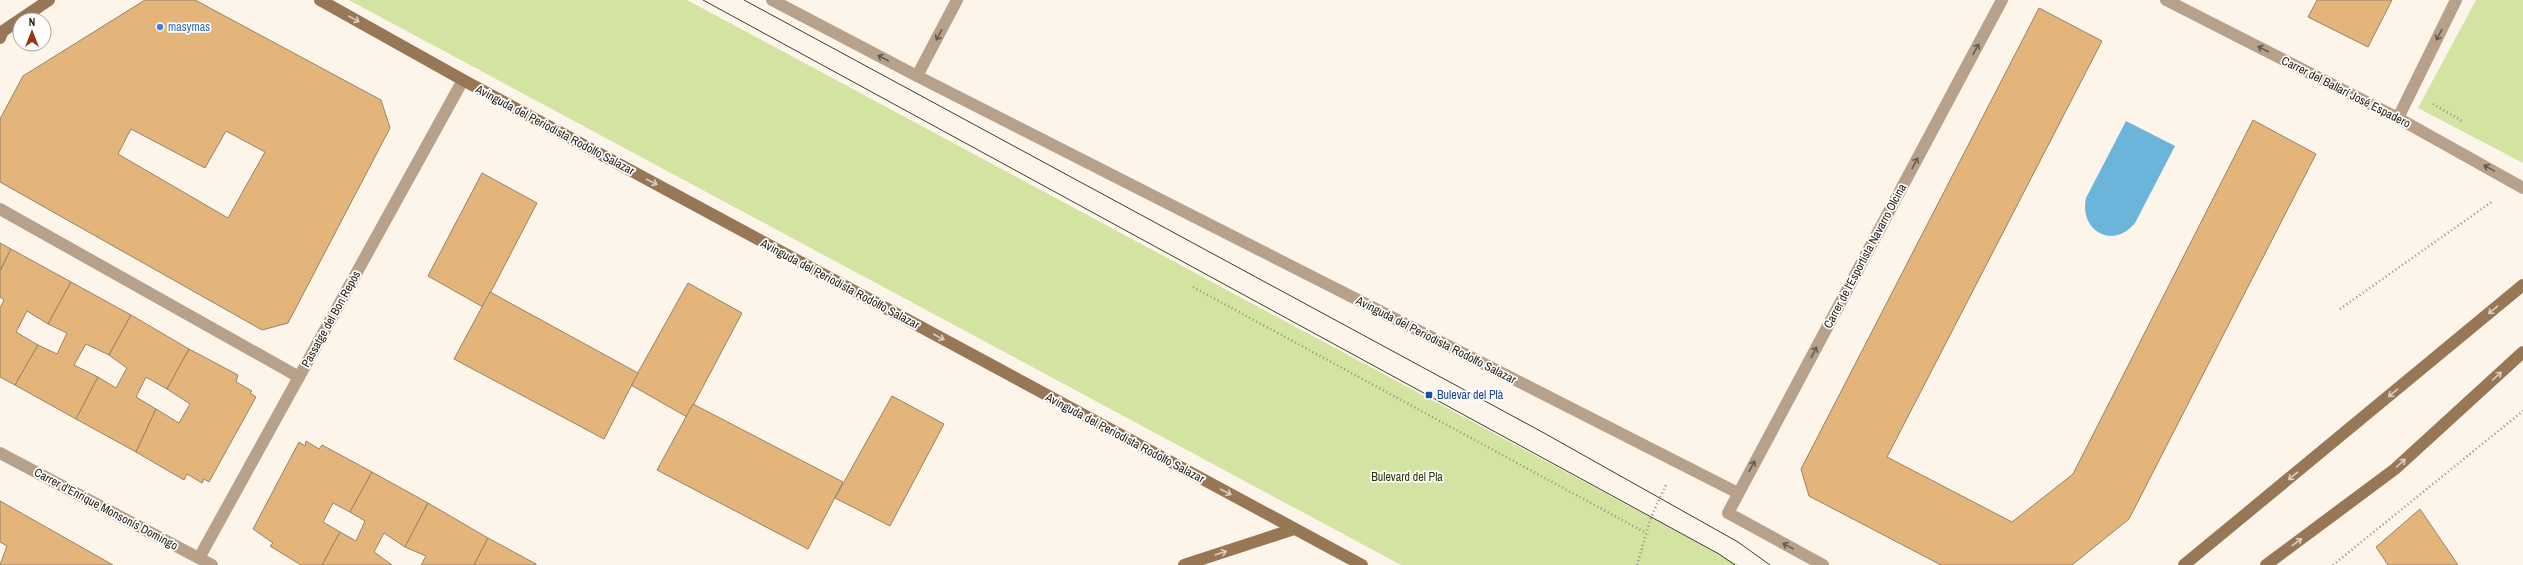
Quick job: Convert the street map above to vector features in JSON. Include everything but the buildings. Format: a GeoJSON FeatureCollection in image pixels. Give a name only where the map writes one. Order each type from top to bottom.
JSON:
{"type":"FeatureCollection","features":[{"type":"Feature","properties":{"kind":"street"},"geometry":{"type":"LineString","coordinates":[[0,38],[4,31],[49,0]]}},
{"type":"Feature","properties":{"kind":"street","name":"Avinguda del Periodista Rodolfo Salazar"},"geometry":{"type":"LineString","coordinates":[[320,0],[463,80],[1362,565]]}},
{"type":"Feature","properties":{"kind":"street","name":"Avinguda del Periodista Rodolfo Salazar"},"geometry":{"type":"LineString","coordinates":[[772,0],[917,76],[1738,492]]}},
{"type":"Feature","properties":{"kind":"street"},"geometry":{"type":"LineString","coordinates":[[917,76],[957,0]]}},
{"type":"Feature","properties":{"kind":"street","name":"Carrer de l'Esportista Navarro Olcina"},"geometry":{"type":"LineString","coordinates":[[1823,565],[1728,513],[2002,0]]}},
{"type":"Feature","properties":{"kind":"street","name":"Carrer del Ballarí José Espadero"},"geometry":{"type":"LineString","coordinates":[[2166,0],[2398,118],[2520,186]]}},
{"type":"Feature","properties":{"kind":"street"},"geometry":{"type":"LineString","coordinates":[[2398,118],[2456,0]]}},
{"type":"Feature","properties":{"kind":"street","name":"Passatge del Bon Repòs"},"geometry":{"type":"LineString","coordinates":[[199,558],[463,80]]}},
{"type":"Feature","properties":{"kind":"street"},"geometry":{"type":"LineString","coordinates":[[0,208],[299,377]]}},
{"type":"Feature","properties":{"kind":"street"},"geometry":{"type":"LineString","coordinates":[[2184,565],[2523,285]]}},
{"type":"Feature","properties":{"kind":"street"},"geometry":{"type":"LineString","coordinates":[[2266,565],[2395,469],[2523,352]]}},
{"type":"Feature","properties":{"kind":"street","name":"Carrer d'Enrique Monsonís Domingo"},"geometry":{"type":"LineString","coordinates":[[0,453],[212,565]]}},
{"type":"Feature","properties":{"kind":"street"},"geometry":{"type":"LineString","coordinates":[[1184,565],[1294,529]]}},
{"type":"Feature","properties":{"kind":"path"},"geometry":{"type":"LineString","coordinates":[[2428,101],[2468,125]]}},
{"type":"Feature","properties":{"kind":"path"},"geometry":{"type":"LineString","coordinates":[[2340,309],[2520,186]]}},
{"type":"Feature","properties":{"kind":"path"},"geometry":{"type":"LineString","coordinates":[[1193,287],[1646,533]]}},
{"type":"Feature","properties":{"kind":"path"},"geometry":{"type":"LineString","coordinates":[[2333,565],[2523,412]]}},
{"type":"Feature","properties":{"kind":"path"},"geometry":{"type":"LineString","coordinates":[[1637,565],[1651,517],[1669,481]]}},
{"type":"Feature","properties":{"kind":"green space","name":"Bulevard del Pla"},"geometry":{"type":"Polygon","coordinates":[[[349,0],[687,0],[1739,565],[1401,565],[349,0]]]}},
{"type":"Feature","properties":{"kind":"green space"},"geometry":{"type":"Polygon","coordinates":[[[2476,0],[2523,0],[2523,163],[2418,108],[2476,0]]]}},
{"type":"Feature","properties":{"kind":"water"},"geometry":{"type":"Polygon","coordinates":[[[2126,121],[2175,146],[2135,223],[2126,231],[2117,235],[2108,236],[2093,228],[2088,220],[2085,210],[2086,198],[2126,121]]]}},
{"type":"Feature","properties":{"kind":"tram line"},"geometry":{"type":"LineString","coordinates":[[703,0],[1719,554],[1735,565]]}},
{"type":"Feature","properties":{"kind":"tram line"},"geometry":{"type":"LineString","coordinates":[[744,0],[1544,433],[1738,542],[1770,565]]}},
{"type":"Feature","properties":{"kind":"place","name":"masymas"},"geometry":{"type":"Point","coordinates":[160,27]}},
{"type":"Feature","properties":{"kind":"place","name":"Bulevar del Plà"},"geometry":{"type":"Point","coordinates":[1429,395]}}]}
